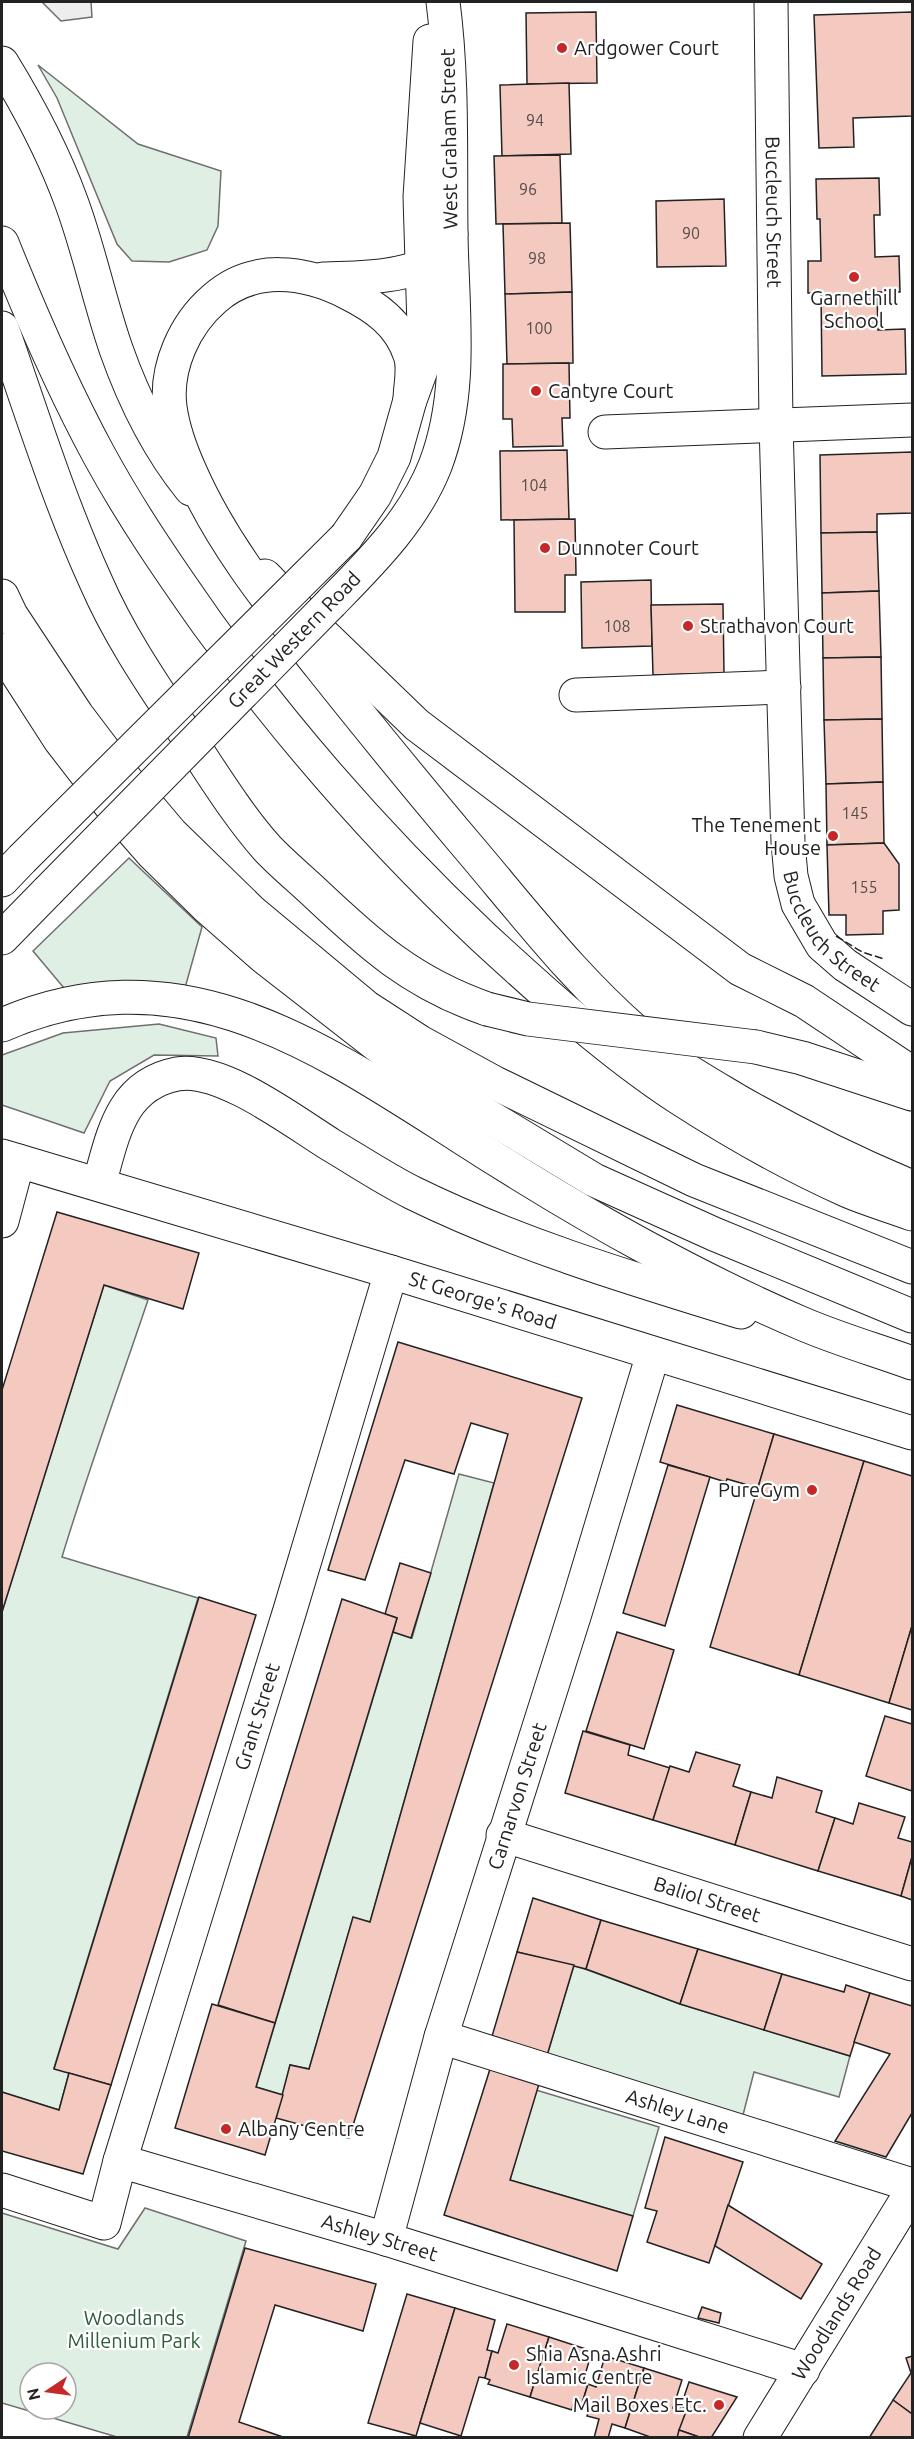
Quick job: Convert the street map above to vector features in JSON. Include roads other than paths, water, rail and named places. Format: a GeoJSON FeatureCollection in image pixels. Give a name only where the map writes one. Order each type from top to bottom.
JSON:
{"type":"FeatureCollection","features":[{"type":"Feature","properties":{"kind":"main road","name":"West Graham Street"},"geometry":{"type":"LineString","coordinates":[[436,2],[429,46],[421,151],[437,253]]}},
{"type":"Feature","properties":{"kind":"main road","name":"West Graham Street"},"geometry":{"type":"LineString","coordinates":[[437,253],[448,45],[443,2]]}},
{"type":"Feature","properties":{"kind":"main road","name":"Buccleuch Street"},"geometry":{"type":"LineString","coordinates":[[771,2],[776,424],[788,842],[791,876],[798,904],[807,923],[822,945],[844,965],[912,1009]]}},
{"type":"Feature","properties":{"kind":"main road"},"geometry":{"type":"LineString","coordinates":[[2,63],[26,102],[49,147],[72,202],[116,348],[148,426],[206,508],[303,615],[417,725],[740,969],[804,1001],[912,1072]]}},
{"type":"Feature","properties":{"kind":"main road"},"geometry":{"type":"LineString","coordinates":[[2,243],[59,376],[100,457],[146,534],[241,669],[344,795],[439,895],[525,976],[595,1034],[678,1097],[788,1162],[850,1192],[912,1214]]}},
{"type":"Feature","properties":{"kind":"main road"},"geometry":{"type":"LineString","coordinates":[[437,253],[377,277],[320,280],[289,274],[274,274],[242,281],[218,295],[202,310],[182,340],[170,382],[169,404],[183,455],[206,508],[258,589],[382,746],[564,963],[608,1006],[651,1045],[706,1082],[813,1143],[912,1187]]}},
{"type":"Feature","properties":{"kind":"main road","name":"Great Western Road"},"geometry":{"type":"LineString","coordinates":[[12,869],[346,537],[375,495],[394,457],[410,400],[425,359],[437,253]]}},
{"type":"Feature","properties":{"kind":"main road","name":"Great Western Road"},"geometry":{"type":"LineString","coordinates":[[2,938],[373,559],[407,517],[435,466],[451,406],[455,334],[437,253]]}},
{"type":"Feature","properties":{"kind":"main road"},"geometry":{"type":"LineString","coordinates":[[320,280],[374,306],[399,330],[412,359],[410,400]]}},
{"type":"Feature","properties":{"kind":"main road"},"geometry":{"type":"LineString","coordinates":[[2,328],[95,582],[121,634],[151,683],[218,782],[267,848],[389,960],[427,983],[462,1000],[488,1009],[528,1019],[756,1047],[802,1058],[912,1095]]}},
{"type":"Feature","properties":{"kind":"main road"},"geometry":{"type":"LineString","coordinates":[[605,432],[912,420]]}},
{"type":"Feature","properties":{"kind":"main road"},"geometry":{"type":"LineString","coordinates":[[2,596],[11,615],[77,715],[127,781],[171,832],[252,912],[366,1007],[420,1042],[495,1083],[684,1174],[912,1267]]}},
{"type":"Feature","properties":{"kind":"main road"},"geometry":{"type":"LineString","coordinates":[[2,650],[60,740],[111,806],[152,853],[206,906],[264,957],[400,1063],[594,1180],[714,1234],[912,1316]]}},
{"type":"Feature","properties":{"kind":"main road"},"geometry":{"type":"LineString","coordinates":[[576,695],[784,687]]}},
{"type":"Feature","properties":{"kind":"main road"},"geometry":{"type":"LineString","coordinates":[[2,1025],[47,1008],[97,997],[151,998],[197,1004],[255,1021],[310,1045],[649,1249],[804,1325],[912,1363]]}},
{"type":"Feature","properties":{"kind":"main road"},"geometry":{"type":"LineString","coordinates":[[99,1184],[121,1115],[132,1098],[144,1086],[159,1078],[180,1074],[202,1074],[217,1078],[273,1109],[411,1192],[481,1223],[648,1284],[746,1314],[804,1325]]}},
{"type":"Feature","properties":{"kind":"main road"},"geometry":{"type":"LineString","coordinates":[[2,1221],[10,1159]]}},
{"type":"Feature","properties":{"kind":"main road","name":"St George's Road"},"geometry":{"type":"LineString","coordinates":[[10,1159],[391,1272],[912,1433]]}},
{"type":"Feature","properties":{"kind":"main road","name":"Grant Street"},"geometry":{"type":"LineString","coordinates":[[120,2161],[290,1610],[391,1272]]}},
{"type":"Feature","properties":{"kind":"main road","name":"Carnarvon Street"},"geometry":{"type":"LineString","coordinates":[[386,2239],[441,2037],[579,1599],[652,1354]]}},
{"type":"Feature","properties":{"kind":"main road","name":"Baliol Street"},"geometry":{"type":"LineString","coordinates":[[503,1835],[912,1964]]}},
{"type":"Feature","properties":{"kind":"main road","name":"Ashley Lane"},"geometry":{"type":"LineString","coordinates":[[441,2037],[912,2185]]}},
{"type":"Feature","properties":{"kind":"main road"},"geometry":{"type":"LineString","coordinates":[[2,2190],[104,2223],[120,2161]]}},
{"type":"Feature","properties":{"kind":"main road","name":"Ashley Street"},"geometry":{"type":"LineString","coordinates":[[120,2161],[386,2239],[803,2370]]}},
{"type":"Feature","properties":{"kind":"main road","name":"Woodlands Road"},"geometry":{"type":"LineString","coordinates":[[760,2438],[912,2191]]}},
{"type":"Feature","properties":{"kind":"place","name":"Ardgower Court"},"geometry":{"type":"Point","coordinates":[562,48]}},
{"type":"Feature","properties":{"kind":"place","name":"Garnethill School"},"geometry":{"type":"Point","coordinates":[854,277]}},
{"type":"Feature","properties":{"kind":"place","name":"Cantyre Court"},"geometry":{"type":"Point","coordinates":[536,391]}},
{"type":"Feature","properties":{"kind":"place","name":"Dunnoter Court"},"geometry":{"type":"Point","coordinates":[545,548]}},
{"type":"Feature","properties":{"kind":"place","name":"Strathavon Court"},"geometry":{"type":"Point","coordinates":[688,626]}},
{"type":"Feature","properties":{"kind":"place","name":"The Tenement House"},"geometry":{"type":"Point","coordinates":[833,836]}},
{"type":"Feature","properties":{"kind":"place","name":"PureGym"},"geometry":{"type":"Point","coordinates":[812,1490]}},
{"type":"Feature","properties":{"kind":"place","name":"Albany Centre"},"geometry":{"type":"Point","coordinates":[226,2129]}},
{"type":"Feature","properties":{"kind":"place","name":"Shia Asna Ashri Islamic Centre"},"geometry":{"type":"Point","coordinates":[514,2365]}},
{"type":"Feature","properties":{"kind":"place","name":"Mail Boxes Etc."},"geometry":{"type":"Point","coordinates":[719,2405]}},
{"type":"Feature","properties":{"kind":"park label","name":"Woodlands Millenium Park"},"geometry":{"type":"Point","coordinates":[134,2330]}}]}
